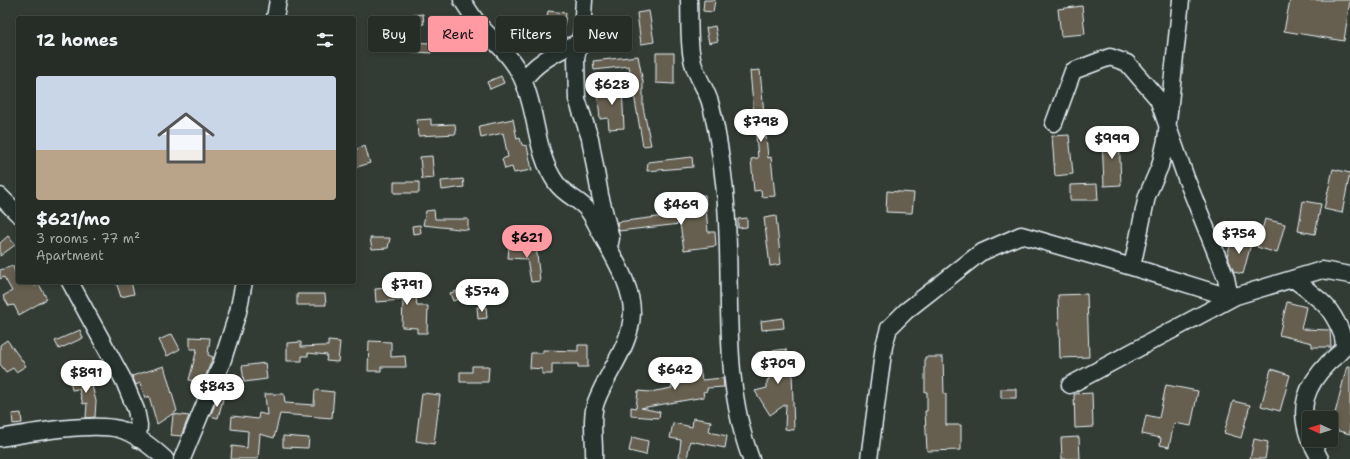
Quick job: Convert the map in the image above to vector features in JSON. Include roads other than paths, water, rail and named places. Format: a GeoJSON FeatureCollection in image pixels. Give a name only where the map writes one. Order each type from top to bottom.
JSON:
{"type":"FeatureCollection","features":[{"type":"Feature","properties":{"kind":"street"},"geometry":{"type":"LineString","coordinates":[[276,16],[278,0]]}},
{"type":"Feature","properties":{"kind":"street"},"geometry":{"type":"LineString","coordinates":[[462,0],[480,25],[511,59],[531,100],[539,142],[550,172],[557,184],[566,194],[588,210],[625,280],[632,312],[630,331],[596,403],[593,422],[595,446],[594,459]]}},
{"type":"Feature","properties":{"kind":"street"},"geometry":{"type":"LineString","coordinates":[[583,16],[584,0]]}},
{"type":"Feature","properties":{"kind":"street"},"geometry":{"type":"LineString","coordinates":[[689,0],[692,58],[710,101],[720,151],[728,216],[728,295],[731,356],[738,420],[751,459]]}},
{"type":"Feature","properties":{"kind":"street"},"geometry":{"type":"LineString","coordinates":[[1132,267],[1147,196],[1160,166],[1168,125],[1181,0]]}},
{"type":"Feature","properties":{"kind":"street"},"geometry":{"type":"LineString","coordinates":[[523,81],[530,70],[574,44]]}},
{"type":"Feature","properties":{"kind":"street"},"geometry":{"type":"LineString","coordinates":[[578,52],[576,58],[577,99],[590,138],[600,195],[610,238],[609,249]]}},
{"type":"Feature","properties":{"kind":"street"},"geometry":{"type":"LineString","coordinates":[[1054,123],[1073,71],[1110,57],[1127,63],[1158,99],[1186,178],[1226,278],[1231,298]]}},
{"type":"Feature","properties":{"kind":"street"},"geometry":{"type":"LineString","coordinates":[[0,196],[16,212]]}},
{"type":"Feature","properties":{"kind":"street"},"geometry":{"type":"LineString","coordinates":[[869,459],[884,346],[889,328],[906,311],[980,253],[1021,235],[1132,267],[1231,298]]}},
{"type":"Feature","properties":{"kind":"street"},"geometry":{"type":"LineString","coordinates":[[1070,385],[1231,298],[1322,270],[1350,275]]}},
{"type":"Feature","properties":{"kind":"street"},"geometry":{"type":"LineString","coordinates":[[1293,279],[1323,303],[1342,333],[1344,341],[1343,349],[1315,377],[1308,390],[1304,403],[1304,411]]}},
{"type":"Feature","properties":{"kind":"street"},"geometry":{"type":"LineString","coordinates":[[71,284],[124,381],[136,410],[138,439]]}},
{"type":"Feature","properties":{"kind":"street"},"geometry":{"type":"LineString","coordinates":[[182,459],[222,362],[238,312],[244,284]]}},
{"type":"Feature","properties":{"kind":"street"},"geometry":{"type":"LineString","coordinates":[[0,438],[88,427],[119,430],[149,444],[165,459]]}},
{"type":"Feature","properties":{"kind":"street"},"geometry":{"type":"LineString","coordinates":[[1314,447],[1320,459]]}}]}
